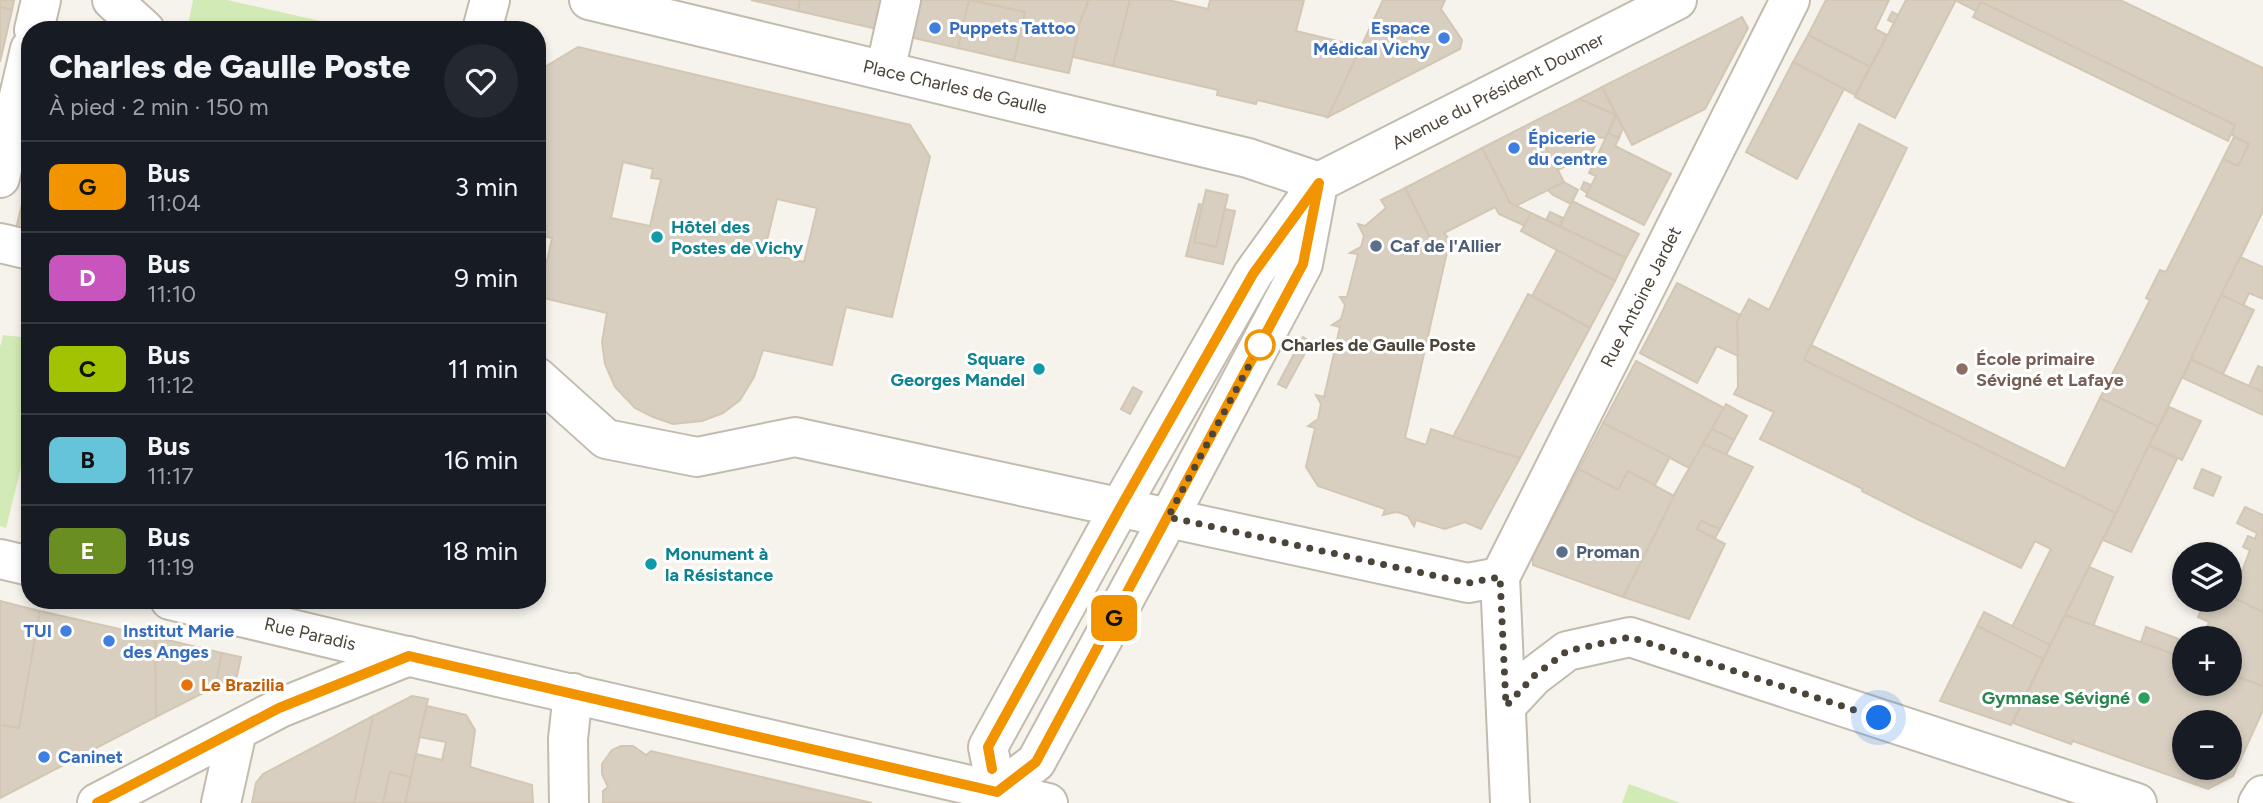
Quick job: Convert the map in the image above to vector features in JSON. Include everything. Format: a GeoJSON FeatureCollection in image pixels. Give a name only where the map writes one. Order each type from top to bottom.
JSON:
{"type":"FeatureCollection","features":[{"type":"Feature","properties":{"kind":"street"},"geometry":{"type":"LineString","coordinates":[[36,21],[41,0]]}},
{"type":"Feature","properties":{"kind":"street"},"geometry":{"type":"LineString","coordinates":[[112,0],[135,21]]}},
{"type":"Feature","properties":{"kind":"street"},"geometry":{"type":"LineString","coordinates":[[484,21],[490,0]]}},
{"type":"Feature","properties":{"kind":"street","name":"Place Charles de Gaulle"},"geometry":{"type":"LineString","coordinates":[[589,0],[1248,158],[1319,183]]}},
{"type":"Feature","properties":{"kind":"street"},"geometry":{"type":"LineString","coordinates":[[885,71],[901,0]]}},
{"type":"Feature","properties":{"kind":"street","name":"Avenue du Président Doumer"},"geometry":{"type":"LineString","coordinates":[[1319,183],[1677,0]]}},
{"type":"Feature","properties":{"kind":"street","name":"Rue Antoine Jardet"},"geometry":{"type":"LineString","coordinates":[[1500,587],[1790,0]]}},
{"type":"Feature","properties":{"kind":"street"},"geometry":{"type":"LineString","coordinates":[[0,178],[21,88]]}},
{"type":"Feature","properties":{"kind":"street"},"geometry":{"type":"LineString","coordinates":[[996,797],[988,747],[1253,274],[1319,183]]}},
{"type":"Feature","properties":{"kind":"street"},"geometry":{"type":"LineString","coordinates":[[996,797],[1036,762],[1303,264],[1319,183]]}},
{"type":"Feature","properties":{"kind":"street"},"geometry":{"type":"LineString","coordinates":[[0,243],[21,248]]}},
{"type":"Feature","properties":{"kind":"street"},"geometry":{"type":"LineString","coordinates":[[546,385],[606,439],[697,457],[795,437],[1468,583],[1500,587],[1510,803]]}},
{"type":"Feature","properties":{"kind":"street"},"geometry":{"type":"LineString","coordinates":[[0,559],[21,564]]}},
{"type":"Feature","properties":{"kind":"street","name":"Rue Paradis"},"geometry":{"type":"LineString","coordinates":[[208,609],[409,656]]}},
{"type":"Feature","properties":{"kind":"street"},"geometry":{"type":"LineString","coordinates":[[1506,706],[1534,676],[1567,651],[1630,637],[2137,803]]}},
{"type":"Feature","properties":{"kind":"street"},"geometry":{"type":"LineString","coordinates":[[97,803],[279,708],[409,656],[996,797],[1048,803]]}},
{"type":"Feature","properties":{"kind":"street"},"geometry":{"type":"LineString","coordinates":[[569,803],[568,739],[573,694]]}},
{"type":"Feature","properties":{"kind":"street"},"geometry":{"type":"LineString","coordinates":[[221,803],[237,731]]}},
{"type":"Feature","properties":{"kind":"street"},"geometry":{"type":"LineString","coordinates":[[2258,803],[2263,795]]}},
{"type":"Feature","properties":{"kind":"green space"},"geometry":{"type":"Polygon","coordinates":[[[193,0],[227,0],[320,21],[189,21],[193,0]]]}},
{"type":"Feature","properties":{"kind":"green space"},"geometry":{"type":"Polygon","coordinates":[[[3,335],[21,337],[21,467],[6,528],[0,526],[0,347],[3,335]]]}},
{"type":"Feature","properties":{"kind":"green space"},"geometry":{"type":"Polygon","coordinates":[[[1629,784],[1680,803],[1622,803],[1629,784]]]}},
{"type":"Feature","properties":{"kind":"building"},"geometry":{"type":"Polygon","coordinates":[[[0,0],[14,0],[12,10],[0,7],[0,0]]]}},
{"type":"Feature","properties":{"kind":"building"},"geometry":{"type":"Polygon","coordinates":[[[751,0],[800,0],[798,11],[751,0]]]}},
{"type":"Feature","properties":{"kind":"building"},"geometry":{"type":"Polygon","coordinates":[[[800,0],[884,0],[877,29],[798,11],[800,0]]]}},
{"type":"Feature","properties":{"kind":"building"},"geometry":{"type":"Polygon","coordinates":[[[913,0],[969,0],[958,48],[905,36],[913,0]]]}},
{"type":"Feature","properties":{"kind":"building"},"geometry":{"type":"Polygon","coordinates":[[[969,0],[1025,12],[1014,61],[958,48],[969,0]]]}},
{"type":"Feature","properties":{"kind":"building"},"geometry":{"type":"Polygon","coordinates":[[[974,0],[1089,0],[1080,22],[1069,73],[1014,61],[1025,12],[974,0]]]}},
{"type":"Feature","properties":{"kind":"building"},"geometry":{"type":"Polygon","coordinates":[[[1089,0],[1130,0],[1113,66],[1073,57],[1080,22],[1089,0]]]}},
{"type":"Feature","properties":{"kind":"building"},"geometry":{"type":"Polygon","coordinates":[[[1130,0],[1168,0],[1208,9],[1210,0],[1304,0],[1296,31],[1362,47],[1328,117],[1257,100],[1256,104],[1217,95],[1218,90],[1113,66],[1130,0]]]}},
{"type":"Feature","properties":{"kind":"building"},"geometry":{"type":"Polygon","coordinates":[[[1383,0],[1445,0],[1441,9],[1462,40],[1460,49],[1328,117],[1383,0]]]}},
{"type":"Feature","properties":{"kind":"building"},"geometry":{"type":"Polygon","coordinates":[[[1826,0],[1889,0],[1875,29],[1887,35],[1870,67],[1808,35],[1826,0]]]}},
{"type":"Feature","properties":{"kind":"building"},"geometry":{"type":"Polygon","coordinates":[[[1906,0],[1956,0],[1895,118],[1855,97],[1906,0]]]}},
{"type":"Feature","properties":{"kind":"building"},"geometry":{"type":"Polygon","coordinates":[[[1955,0],[2120,0],[2263,68],[2263,211],[2158,427],[2100,398],[2150,300],[2146,298],[2160,270],[2166,272],[2223,159],[2238,166],[2249,144],[2231,134],[2235,125],[1981,2],[1976,11],[1955,0]]]}},
{"type":"Feature","properties":{"kind":"building"},"geometry":{"type":"Polygon","coordinates":[[[1981,2],[2235,125],[2228,141],[1973,17],[1981,2]]]}},
{"type":"Feature","properties":{"kind":"building"},"geometry":{"type":"Polygon","coordinates":[[[0,7],[12,10],[0,62],[0,7]]]}},
{"type":"Feature","properties":{"kind":"building"},"geometry":{"type":"Polygon","coordinates":[[[1892,12],[1898,15],[1894,23],[1888,20],[1892,12]]]}},
{"type":"Feature","properties":{"kind":"building"},"geometry":{"type":"Polygon","coordinates":[[[1742,17],[1748,28],[1705,109],[1632,145],[1602,87],[1742,17]]]}},
{"type":"Feature","properties":{"kind":"building"},"geometry":{"type":"Polygon","coordinates":[[[1808,35],[1870,67],[1855,95],[1793,62],[1808,35]]]}},
{"type":"Feature","properties":{"kind":"building","name":"Hôtel des Postes de Vichy"},"geometry":{"type":"Polygon","coordinates":[[[578,47],[910,125],[930,157],[892,317],[846,307],[832,365],[763,350],[754,377],[740,400],[723,413],[702,421],[673,424],[653,417],[635,408],[615,387],[605,364],[602,342],[607,313],[546,299],[546,265],[552,238],[546,237],[546,66],[578,47]],[[623,162],[611,218],[650,226],[661,179],[651,178],[653,169],[623,162]],[[777,199],[764,253],[804,262],[817,208],[777,199]]]}},
{"type":"Feature","properties":{"kind":"building"},"geometry":{"type":"Polygon","coordinates":[[[1793,62],[1844,89],[1797,179],[1746,152],[1793,62]]]}},
{"type":"Feature","properties":{"kind":"building"},"geometry":{"type":"Polygon","coordinates":[[[1602,87],[1616,115],[1579,99],[1602,87]]]}},
{"type":"Feature","properties":{"kind":"building"},"geometry":{"type":"Polygon","coordinates":[[[1579,99],[1616,115],[1605,138],[1594,137],[1597,142],[1591,154],[1558,170],[1533,122],[1579,99]]]}},
{"type":"Feature","properties":{"kind":"building"},"geometry":{"type":"Polygon","coordinates":[[[1616,115],[1623,128],[1619,138],[1608,133],[1616,115]]]}},
{"type":"Feature","properties":{"kind":"building"},"geometry":{"type":"Polygon","coordinates":[[[1533,122],[1564,182],[1516,206],[1510,203],[1482,148],[1533,122]]]}},
{"type":"Feature","properties":{"kind":"building"},"geometry":{"type":"Polygon","coordinates":[[[1859,124],[1907,148],[1804,360],[2116,513],[2050,645],[2012,627],[2051,549],[2035,541],[2021,568],[1917,519],[1862,491],[1863,489],[1760,439],[1774,412],[1734,394],[1738,387],[1737,321],[1749,299],[1769,310],[1859,124]]]}},
{"type":"Feature","properties":{"kind":"building"},"geometry":{"type":"Polygon","coordinates":[[[1608,133],[1619,138],[1615,146],[1671,174],[1644,225],[1586,196],[1596,176],[1589,173],[1608,133]]]}},
{"type":"Feature","properties":{"kind":"building"},"geometry":{"type":"Polygon","coordinates":[[[2234,137],[2249,144],[2238,166],[2223,159],[2234,137]]]}},
{"type":"Feature","properties":{"kind":"building"},"geometry":{"type":"Polygon","coordinates":[[[1482,148],[1510,203],[1531,213],[1525,226],[1499,214],[1495,207],[1444,233],[1453,243],[1447,252],[1433,244],[1405,188],[1482,148]]]}},
{"type":"Feature","properties":{"kind":"building"},"geometry":{"type":"Polygon","coordinates":[[[1564,182],[1578,190],[1571,204],[1548,190],[1564,182]]]}},
{"type":"Feature","properties":{"kind":"building"},"geometry":{"type":"Polygon","coordinates":[[[1584,182],[1591,185],[1587,193],[1581,189],[1584,182]]]}},
{"type":"Feature","properties":{"kind":"building"},"geometry":{"type":"Polygon","coordinates":[[[1405,188],[1433,244],[1447,252],[1405,438],[1426,445],[1431,429],[1520,458],[1481,529],[1465,522],[1445,529],[1416,520],[1414,526],[1408,516],[1401,513],[1383,515],[1385,509],[1318,486],[1306,467],[1315,428],[1308,426],[1318,419],[1321,404],[1316,395],[1324,397],[1340,327],[1332,325],[1341,319],[1345,305],[1340,297],[1347,297],[1358,254],[1350,253],[1361,247],[1364,236],[1358,224],[1365,226],[1386,208],[1381,200],[1405,188]]]}},
{"type":"Feature","properties":{"kind":"building"},"geometry":{"type":"Polygon","coordinates":[[[1206,190],[1228,195],[1216,247],[1194,242],[1206,190]]]}},
{"type":"Feature","properties":{"kind":"building"},"geometry":{"type":"Polygon","coordinates":[[[1572,201],[1639,234],[1626,258],[1560,226],[1572,201]]]}},
{"type":"Feature","properties":{"kind":"building"},"geometry":{"type":"Polygon","coordinates":[[[1199,204],[1202,205],[1194,242],[1216,247],[1225,209],[1235,211],[1223,264],[1186,256],[1199,204]]]}},
{"type":"Feature","properties":{"kind":"building"},"geometry":{"type":"Polygon","coordinates":[[[21,208],[21,234],[15,233],[21,208]]]}},
{"type":"Feature","properties":{"kind":"building"},"geometry":{"type":"Polygon","coordinates":[[[1550,212],[1563,218],[1560,226],[1546,220],[1550,212]]]}},
{"type":"Feature","properties":{"kind":"building"},"geometry":{"type":"Polygon","coordinates":[[[1531,213],[1626,258],[1615,281],[1521,231],[1531,213]]]}},
{"type":"Feature","properties":{"kind":"building"},"geometry":{"type":"Polygon","coordinates":[[[1557,250],[1615,281],[1590,328],[1532,296],[1557,250]]]}},
{"type":"Feature","properties":{"kind":"building"},"geometry":{"type":"Polygon","coordinates":[[[2240,257],[2263,267],[2263,299],[2249,293],[2243,306],[2221,295],[2240,257]]]}},
{"type":"Feature","properties":{"kind":"building"},"geometry":{"type":"Polygon","coordinates":[[[1677,283],[1740,315],[1737,321],[1738,356],[1717,346],[1697,383],[1640,353],[1677,283]]]}},
{"type":"Feature","properties":{"kind":"building"},"geometry":{"type":"Polygon","coordinates":[[[1528,294],[1590,328],[1520,458],[1453,437],[1528,294]]]}},
{"type":"Feature","properties":{"kind":"building"},"geometry":{"type":"Polygon","coordinates":[[[2221,295],[2254,310],[2223,374],[2191,359],[2221,295]]]}},
{"type":"Feature","properties":{"kind":"building"},"geometry":{"type":"Polygon","coordinates":[[[1303,337],[1311,342],[1286,388],[1278,384],[1303,337]]]}},
{"type":"Feature","properties":{"kind":"building"},"geometry":{"type":"Polygon","coordinates":[[[1811,345],[2065,469],[2100,398],[2158,427],[2116,513],[1804,360],[1811,345]]]}},
{"type":"Feature","properties":{"kind":"building"},"geometry":{"type":"Polygon","coordinates":[[[2191,360],[2263,392],[2263,415],[2183,378],[2191,360]]]}},
{"type":"Feature","properties":{"kind":"building"},"geometry":{"type":"Polygon","coordinates":[[[1636,361],[1724,408],[1689,468],[1603,423],[1636,361]]]}},
{"type":"Feature","properties":{"kind":"building"},"geometry":{"type":"Polygon","coordinates":[[[2258,366],[2263,368],[2263,392],[2249,386],[2258,366]]]}},
{"type":"Feature","properties":{"kind":"building"},"geometry":{"type":"Polygon","coordinates":[[[1133,387],[1142,392],[1130,414],[1121,409],[1133,387]]]}},
{"type":"Feature","properties":{"kind":"building"},"geometry":{"type":"Polygon","coordinates":[[[1726,404],[1747,416],[1734,440],[1712,429],[1726,404]]]}},
{"type":"Feature","properties":{"kind":"building"},"geometry":{"type":"Polygon","coordinates":[[[2169,407],[2201,421],[2182,460],[2149,445],[2169,407]]]}},
{"type":"Feature","properties":{"kind":"building"},"geometry":{"type":"Polygon","coordinates":[[[1603,423],[1670,457],[1655,485],[1628,471],[1618,490],[1579,469],[1603,423]]]}},
{"type":"Feature","properties":{"kind":"building"},"geometry":{"type":"Polygon","coordinates":[[[1712,429],[1734,440],[1726,455],[1703,444],[1712,429]]]}},
{"type":"Feature","properties":{"kind":"building"},"geometry":{"type":"Polygon","coordinates":[[[1703,444],[1753,467],[1720,529],[1701,521],[1697,529],[1725,544],[1689,619],[1623,597],[1665,515],[1663,514],[1703,444]]]}},
{"type":"Feature","properties":{"kind":"building"},"geometry":{"type":"Polygon","coordinates":[[[2149,445],[2177,459],[2131,552],[2103,540],[2149,445]]]}},
{"type":"Feature","properties":{"kind":"building"},"geometry":{"type":"Polygon","coordinates":[[[1579,469],[1618,490],[1628,471],[1674,496],[1623,597],[1533,565],[1533,556],[1579,469]]]}},
{"type":"Feature","properties":{"kind":"building"},"geometry":{"type":"Polygon","coordinates":[[[2202,469],[2221,477],[2213,496],[2194,488],[2202,469]]]}},
{"type":"Feature","properties":{"kind":"building"},"geometry":{"type":"Polygon","coordinates":[[[2245,507],[2263,515],[2263,612],[2242,603],[2242,571],[2250,550],[2243,547],[2248,536],[2255,539],[2257,533],[2237,523],[2245,507]]]}},
{"type":"Feature","properties":{"kind":"building"},"geometry":{"type":"Polygon","coordinates":[[[1701,521],[1720,529],[1715,538],[1697,529],[1701,521]]]}},
{"type":"Feature","properties":{"kind":"building"},"geometry":{"type":"Polygon","coordinates":[[[2089,567],[2113,577],[2093,626],[2065,615],[2089,567]]]}},
{"type":"Feature","properties":{"kind":"building"},"geometry":{"type":"Polygon","coordinates":[[[0,601],[21,606],[21,609],[40,611],[19,728],[0,725],[0,601]]]}},
{"type":"Feature","properties":{"kind":"building"},"geometry":{"type":"Polygon","coordinates":[[[2242,602],[2263,612],[2263,686],[2242,678],[2242,626],[2207,626],[2209,622],[2198,617],[2200,612],[2242,612],[2242,602]]]}},
{"type":"Feature","properties":{"kind":"building"},"geometry":{"type":"Polygon","coordinates":[[[40,611],[155,637],[156,717],[0,798],[0,725],[19,728],[40,611]]]}},
{"type":"Feature","properties":{"kind":"building"},"geometry":{"type":"Polygon","coordinates":[[[1984,612],[2050,645],[2043,659],[1977,626],[1984,612]]]}},
{"type":"Feature","properties":{"kind":"building","name":"Gymnase Sévigné"},"geometry":{"type":"Polygon","coordinates":[[[2065,615],[2172,654],[2172,696],[2242,696],[2242,678],[2263,686],[2263,710],[2242,756],[2242,710],[2172,710],[2172,776],[2073,741],[2071,744],[2013,723],[2065,615]]]}},
{"type":"Feature","properties":{"kind":"building"},"geometry":{"type":"Polygon","coordinates":[[[1977,626],[2043,659],[2011,725],[1940,701],[1977,626]]]}},
{"type":"Feature","properties":{"kind":"building"},"geometry":{"type":"Polygon","coordinates":[[[2146,627],[2172,637],[2172,654],[2141,642],[2146,627]]]}},
{"type":"Feature","properties":{"kind":"building"},"geometry":{"type":"Polygon","coordinates":[[[155,637],[222,653],[215,687],[156,717],[155,637]]]}},
{"type":"Feature","properties":{"kind":"building"},"geometry":{"type":"Polygon","coordinates":[[[222,653],[241,657],[237,676],[215,687],[222,653]]]}},
{"type":"Feature","properties":{"kind":"building"},"geometry":{"type":"Polygon","coordinates":[[[412,696],[428,699],[411,777],[390,772],[383,803],[354,803],[373,716],[412,696]]]}},
{"type":"Feature","properties":{"kind":"building"},"geometry":{"type":"Polygon","coordinates":[[[427,706],[466,715],[475,730],[470,767],[532,785],[533,803],[405,803],[416,754],[442,760],[446,742],[419,737],[427,706]]]}},
{"type":"Feature","properties":{"kind":"building"},"geometry":{"type":"Polygon","coordinates":[[[373,716],[354,803],[252,803],[256,783],[263,774],[373,716]]]}},
{"type":"Feature","properties":{"kind":"building"},"geometry":{"type":"Polygon","coordinates":[[[621,746],[633,746],[646,755],[651,751],[872,803],[603,803],[603,791],[608,787],[602,774],[602,764],[612,750],[621,746]]]}},
{"type":"Feature","properties":{"kind":"building"},"geometry":{"type":"Polygon","coordinates":[[[390,772],[411,777],[405,803],[383,803],[390,772]]]}},
{"type":"Feature","properties":{"kind":"building","name":"Gymnase Sévigné"},"geometry":{"type":"Polygon","coordinates":[[[2183,780],[2225,780],[2208,789],[2183,780]]]}},
{"type":"Feature","properties":{"kind":"bus line","name":"G"},"geometry":{"type":"LineString","coordinates":[[97,803],[279,708],[409,656],[997,792],[1036,762],[1303,264],[1319,183],[1253,274],[1120,508],[988,747],[992,769]]}},
{"type":"Feature","properties":{"kind":"place","name":"Puppets Tattoo"},"geometry":{"type":"Point","coordinates":[935,28]}},
{"type":"Feature","properties":{"kind":"place","name":"Espace Médical Vichy"},"geometry":{"type":"Point","coordinates":[1444,38]}},
{"type":"Feature","properties":{"kind":"place","name":"Épicerie du centre"},"geometry":{"type":"Point","coordinates":[1514,148]}},
{"type":"Feature","properties":{"kind":"place","name":"Hôtel des Postes de Vichy"},"geometry":{"type":"Point","coordinates":[657,237]}},
{"type":"Feature","properties":{"kind":"place","name":"Caf de l'Allier"},"geometry":{"type":"Point","coordinates":[1376,246]}},
{"type":"Feature","properties":{"kind":"place","name":"Charles de Gaulle Poste"},"geometry":{"type":"Point","coordinates":[1260,345]}},
{"type":"Feature","properties":{"kind":"place","name":"Square Georges Mandel"},"geometry":{"type":"Point","coordinates":[1039,369]}},
{"type":"Feature","properties":{"kind":"place","name":"École primaire Sévigné et Lafaye"},"geometry":{"type":"Point","coordinates":[1962,369]}},
{"type":"Feature","properties":{"kind":"place","name":"Proman"},"geometry":{"type":"Point","coordinates":[1562,552]}},
{"type":"Feature","properties":{"kind":"place","name":"Monument à la Résistance"},"geometry":{"type":"Point","coordinates":[651,564]}},
{"type":"Feature","properties":{"kind":"place","name":"TUI"},"geometry":{"type":"Point","coordinates":[66,631]}},
{"type":"Feature","properties":{"kind":"place","name":"Institut Marie des Anges"},"geometry":{"type":"Point","coordinates":[109,641]}},
{"type":"Feature","properties":{"kind":"place","name":"Le Brazilia"},"geometry":{"type":"Point","coordinates":[187,685]}},
{"type":"Feature","properties":{"kind":"place","name":"Gymnase Sévigné"},"geometry":{"type":"Point","coordinates":[2144,698]}},
{"type":"Feature","properties":{"kind":"place","name":"Caninet"},"geometry":{"type":"Point","coordinates":[44,757]}},
{"type":"Feature","properties":{"kind":"route"},"geometry":{"type":"LineString","coordinates":[[1260,345],[1168,517],[1468,583],[1500,577],[1506,706],[1534,676],[1567,651],[1630,637],[1879,718]]}}]}
